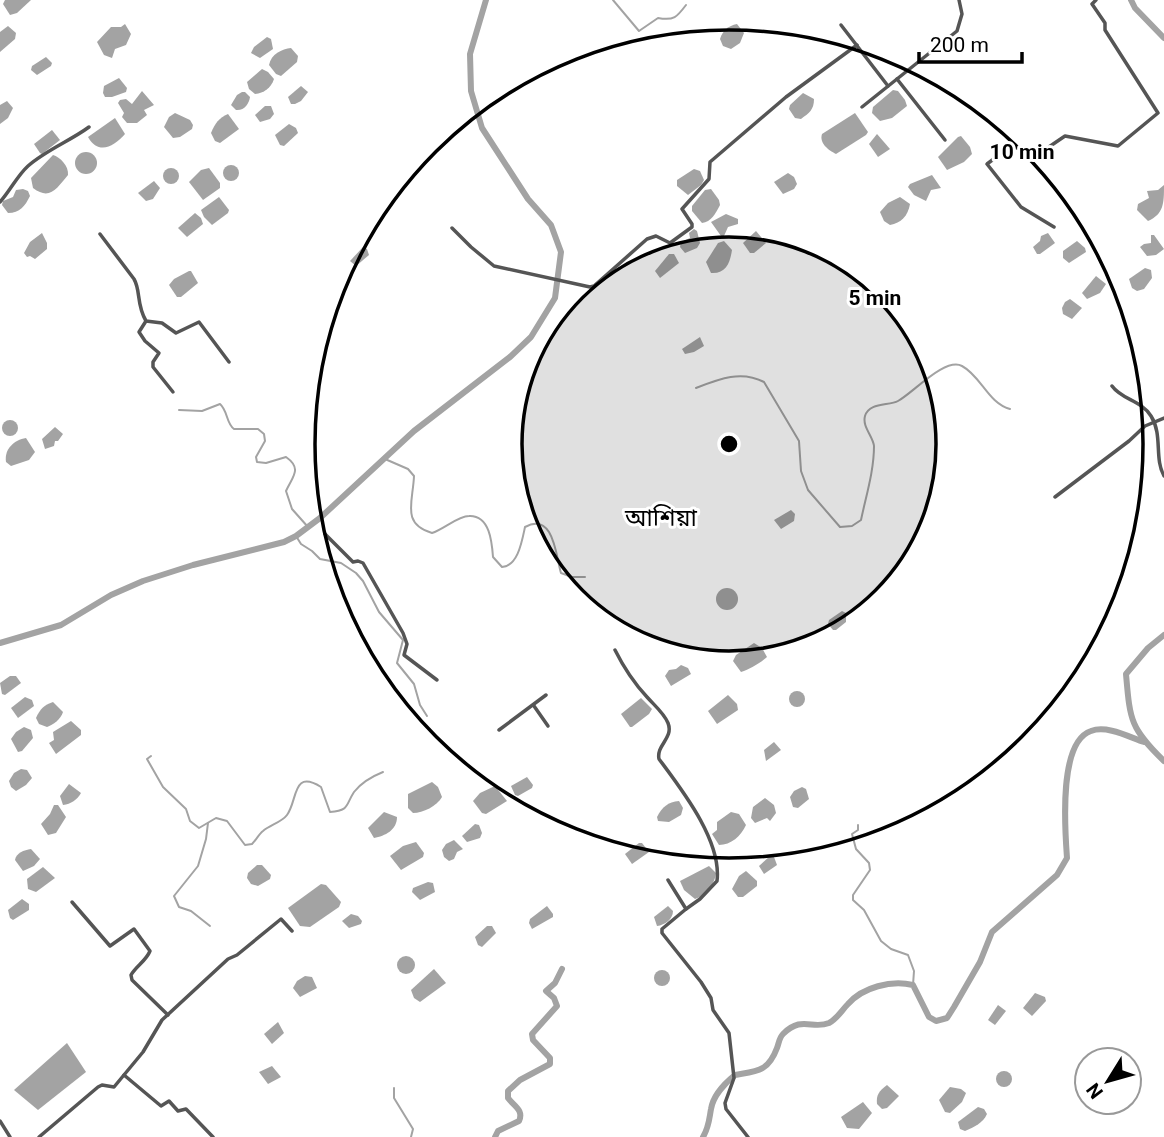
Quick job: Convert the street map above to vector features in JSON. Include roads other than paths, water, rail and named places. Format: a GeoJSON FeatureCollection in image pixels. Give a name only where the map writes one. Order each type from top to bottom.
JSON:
{"type":"FeatureCollection","features":[{"type":"Feature","properties":{"kind":"street"},"geometry":{"type":"LineString","coordinates":[[862,107],[957,31],[962,14],[959,0]]}},
{"type":"Feature","properties":{"kind":"street"},"geometry":{"type":"LineString","coordinates":[[1054,227],[1021,207],[987,164],[1011,146],[1040,153],[1065,136],[1118,146],[1158,113],[1105,30],[1105,23],[1092,5],[1096,0]]}},
{"type":"Feature","properties":{"kind":"street"},"geometry":{"type":"LineString","coordinates":[[841,24],[888,86]]}},
{"type":"Feature","properties":{"kind":"street"},"geometry":{"type":"LineString","coordinates":[[452,228],[494,266],[594,286],[647,239],[656,236],[670,243],[674,242],[692,227],[681,209],[709,179],[710,162],[786,97],[857,45]]}},
{"type":"Feature","properties":{"kind":"street"},"geometry":{"type":"LineString","coordinates":[[897,79],[945,140]]}},
{"type":"Feature","properties":{"kind":"street"},"geometry":{"type":"LineString","coordinates":[[0,202],[26,167],[89,127]]}},
{"type":"Feature","properties":{"kind":"street"},"geometry":{"type":"LineString","coordinates":[[100,233],[138,285],[136,289],[139,308],[146,321]]}},
{"type":"Feature","properties":{"kind":"street"},"geometry":{"type":"LineString","coordinates":[[146,321],[162,323],[176,332],[199,322],[229,362]]}},
{"type":"Feature","properties":{"kind":"street"},"geometry":{"type":"LineString","coordinates":[[146,321],[139,332],[159,353],[153,367],[173,393]]}},
{"type":"Feature","properties":{"kind":"street"},"geometry":{"type":"LineString","coordinates":[[1112,386],[1117,393],[1145,409],[1154,423],[1164,475]]}},
{"type":"Feature","properties":{"kind":"street"},"geometry":{"type":"LineString","coordinates":[[1055,497],[1145,426],[1164,418]]}},
{"type":"Feature","properties":{"kind":"street"},"geometry":{"type":"LineString","coordinates":[[325,534],[353,562],[363,563],[403,633],[407,644],[404,654],[437,680]]}},
{"type":"Feature","properties":{"kind":"street"},"geometry":{"type":"LineString","coordinates":[[615,650],[625,672],[669,724],[669,736],[659,750],[659,759],[700,820],[715,850],[717,881],[700,899],[667,923],[662,933],[711,998],[713,1010],[729,1033],[732,1048],[730,1064],[734,1079],[724,1103],[748,1137]]}},
{"type":"Feature","properties":{"kind":"street"},"geometry":{"type":"LineString","coordinates":[[499,730],[546,695]]}},
{"type":"Feature","properties":{"kind":"street"},"geometry":{"type":"LineString","coordinates":[[534,706],[548,726]]}},
{"type":"Feature","properties":{"kind":"street"},"geometry":{"type":"LineString","coordinates":[[668,880],[686,909]]}},
{"type":"Feature","properties":{"kind":"street"},"geometry":{"type":"LineString","coordinates":[[72,902],[110,946],[134,929],[144,939],[150,951],[131,975],[132,980],[168,1015]]}},
{"type":"Feature","properties":{"kind":"street"},"geometry":{"type":"LineString","coordinates":[[39,1137],[98,1087],[114,1087],[143,1052],[162,1020],[228,959],[237,955],[281,919],[292,931]]}},
{"type":"Feature","properties":{"kind":"street"},"geometry":{"type":"LineString","coordinates":[[124,1076],[161,1106],[169,1101],[177,1110],[186,1109],[213,1137]]}},
{"type":"Feature","properties":{"kind":"street"},"geometry":{"type":"LineString","coordinates":[[0,1121],[10,1137]]}},
{"type":"Feature","properties":{"kind":"waterway"},"geometry":{"type":"LineString","coordinates":[[0,643],[61,625],[111,595],[143,581],[284,542],[296,536],[320,518],[414,431],[510,357],[531,337],[555,298],[561,252],[551,225],[528,199],[482,128],[471,91],[470,54],[486,0]]}},
{"type":"Feature","properties":{"kind":"waterway"},"geometry":{"type":"LineString","coordinates":[[613,0],[639,31],[658,18],[675,17],[686,5]]}},
{"type":"Feature","properties":{"kind":"waterway"},"geometry":{"type":"LineString","coordinates":[[1131,0],[1135,8],[1164,38]]}},
{"type":"Feature","properties":{"kind":"waterway"},"geometry":{"type":"LineString","coordinates":[[696,388],[738,376],[764,382],[799,441],[801,471],[808,490],[840,527],[852,526],[861,520],[874,455],[873,442],[864,420],[871,408],[898,401],[938,371],[955,365],[969,370],[996,401],[1010,409]]}},
{"type":"Feature","properties":{"kind":"waterway"},"geometry":{"type":"LineString","coordinates":[[179,410],[202,411],[220,404],[234,429],[258,429],[264,434],[265,441],[256,457],[257,462],[266,463],[286,457],[291,461],[295,473],[286,491],[292,509],[308,527]]}},
{"type":"Feature","properties":{"kind":"waterway"},"geometry":{"type":"LineString","coordinates":[[385,459],[408,469],[414,476],[412,518],[422,529],[432,533],[460,518],[476,517],[486,525],[491,538],[493,557],[502,567],[516,558],[525,527],[542,525],[552,538],[561,573],[572,577],[585,577]]}},
{"type":"Feature","properties":{"kind":"waterway"},"geometry":{"type":"LineString","coordinates":[[296,536],[301,544],[320,559],[341,563],[363,581],[379,612],[403,640],[397,663],[414,684],[420,705],[427,716]]}},
{"type":"Feature","properties":{"kind":"waterway"},"geometry":{"type":"LineString","coordinates":[[1164,635],[1148,648],[1126,674],[1134,722],[1144,740],[1164,761]]}},
{"type":"Feature","properties":{"kind":"waterway"},"geometry":{"type":"LineString","coordinates":[[703,1137],[714,1099],[731,1078],[766,1066],[774,1056],[782,1036],[790,1028],[801,1024],[829,1023],[854,998],[869,989],[896,983],[913,985],[929,1017],[936,1021],[947,1018],[980,962],[992,932],[1057,875],[1067,858],[1065,808],[1068,769],[1080,738],[1091,731],[1104,729],[1144,742]]}},
{"type":"Feature","properties":{"kind":"waterway"},"geometry":{"type":"LineString","coordinates":[[151,756],[147,759],[163,787],[186,809],[190,821],[199,828],[216,818],[227,821],[245,845],[252,844],[263,831],[285,817],[300,784],[312,782],[321,787],[330,812],[341,810],[360,786],[383,772]]}},
{"type":"Feature","properties":{"kind":"waterway"},"geometry":{"type":"LineString","coordinates":[[208,823],[198,866],[174,896],[179,907],[191,911],[210,926]]}},
{"type":"Feature","properties":{"kind":"waterway"},"geometry":{"type":"LineString","coordinates":[[858,825],[858,830],[852,834],[856,849],[869,863],[870,870],[853,895],[853,900],[864,910],[881,941],[891,949],[908,955],[914,971],[913,985]]}},
{"type":"Feature","properties":{"kind":"waterway"},"geometry":{"type":"LineString","coordinates":[[495,1137],[498,1131],[519,1121],[519,1111],[508,1098],[508,1091],[520,1080],[550,1064],[550,1058],[533,1040],[532,1034],[557,1006],[554,998],[546,991],[555,983],[562,969]]}},
{"type":"Feature","properties":{"kind":"waterway"},"geometry":{"type":"LineString","coordinates":[[394,1088],[394,1098],[413,1129],[411,1137]]}},
{"type":"Feature","properties":{"kind":"district","name":"আশিয়া"},"geometry":{"type":"Point","coordinates":[661,518]}}]}
